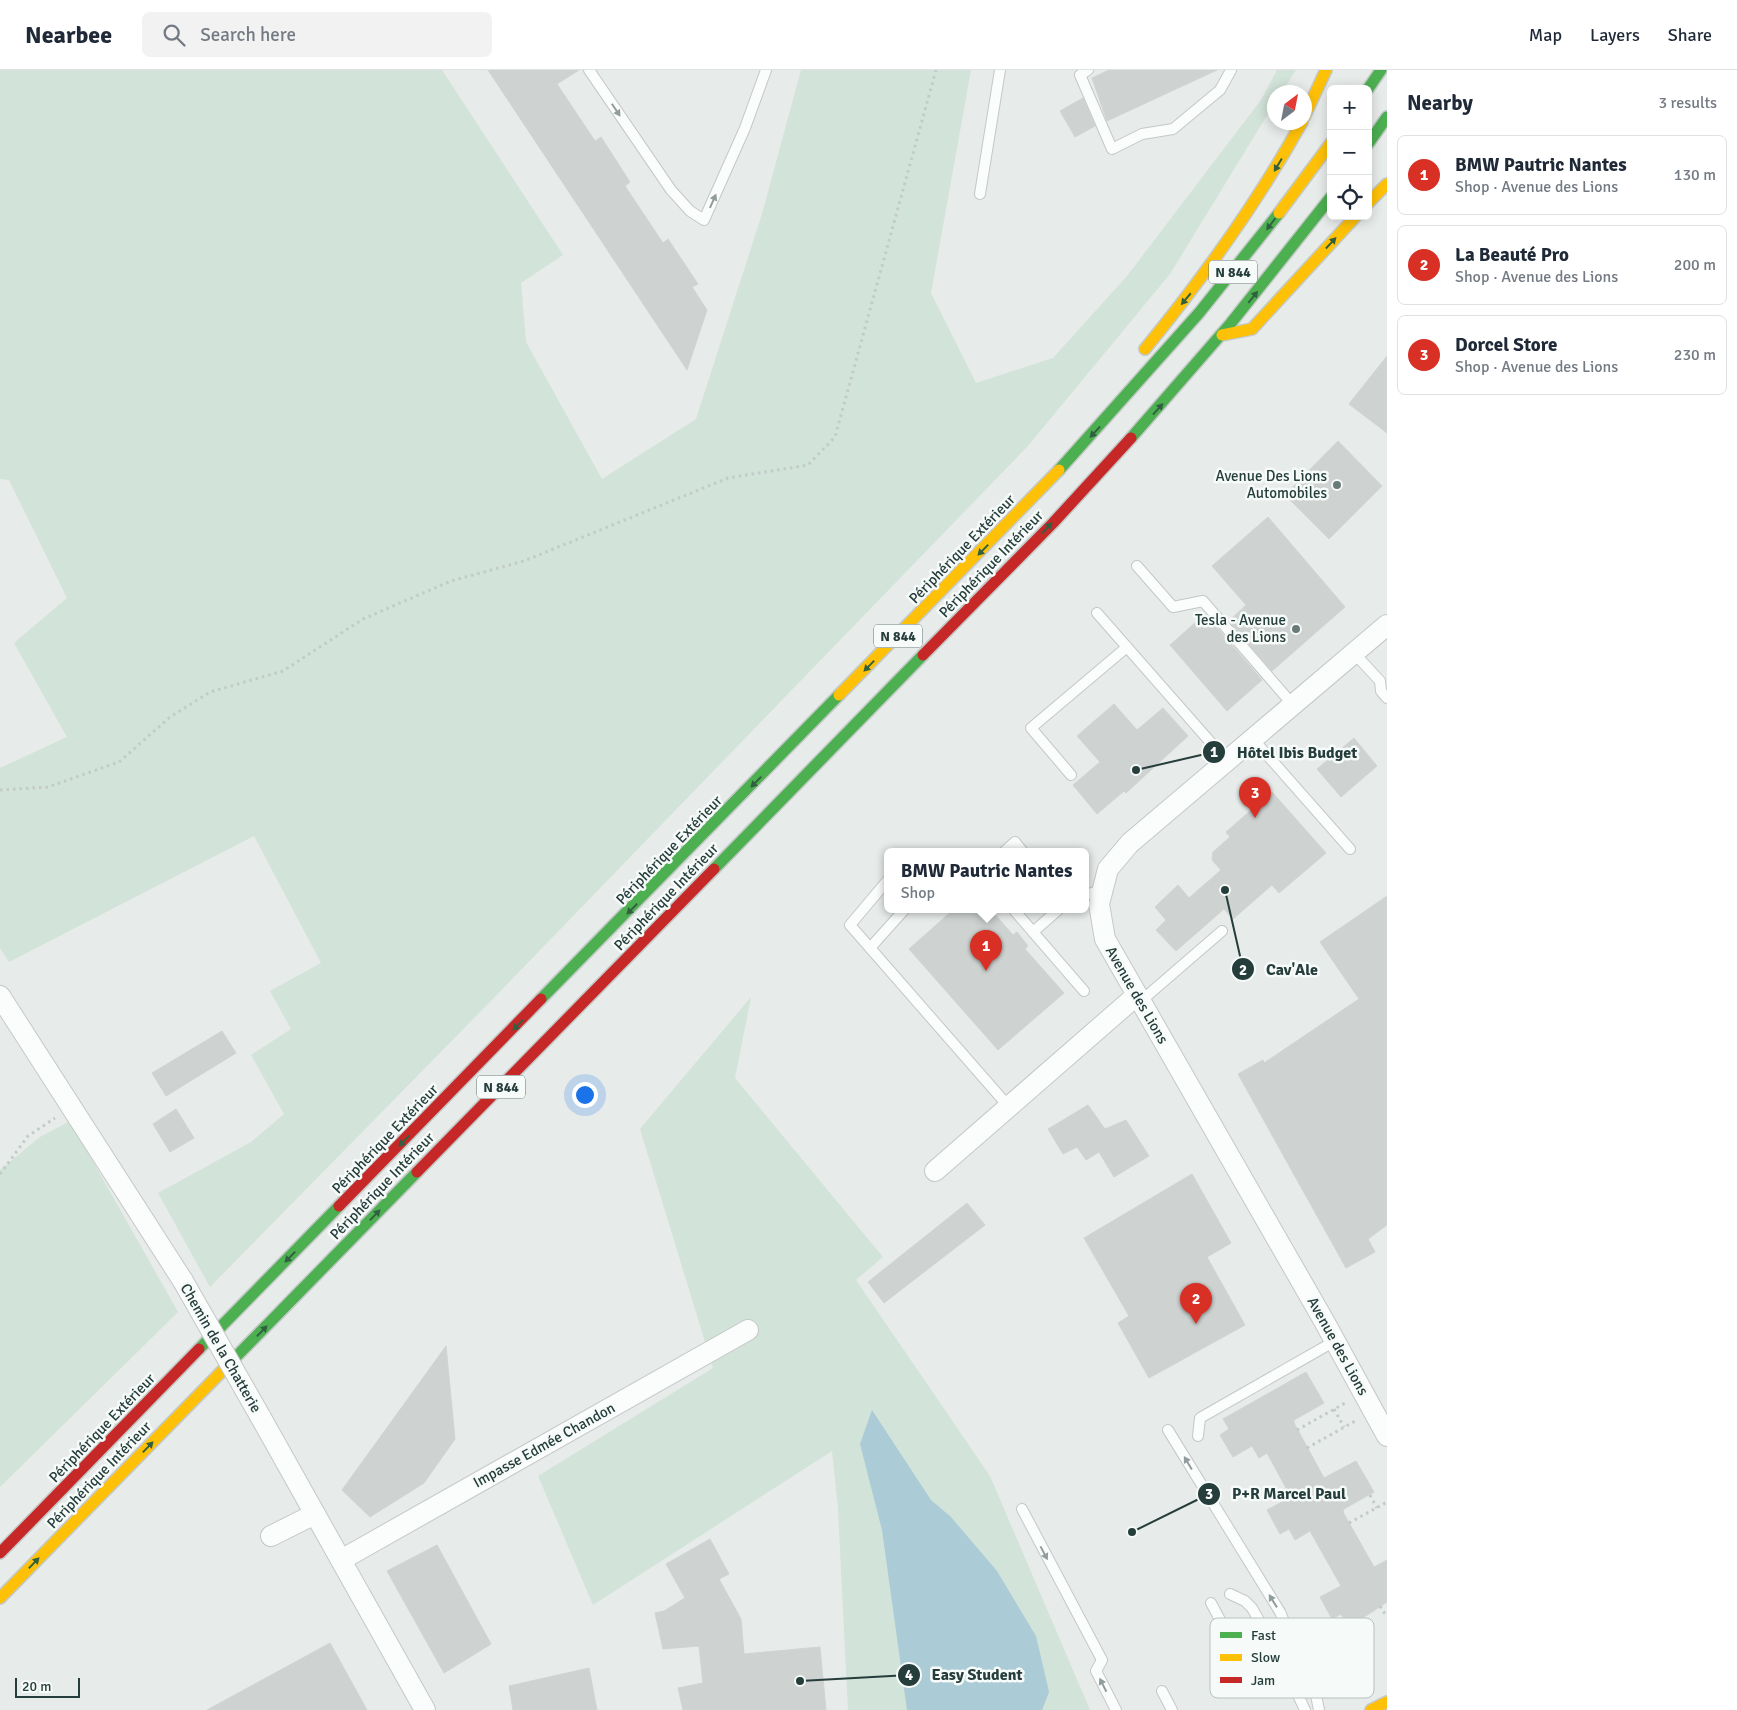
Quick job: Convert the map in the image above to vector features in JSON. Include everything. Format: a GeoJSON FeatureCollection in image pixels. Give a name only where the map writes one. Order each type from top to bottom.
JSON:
{"type":"FeatureCollection","features":[{"type":"Feature","properties":{"kind":"main road"},"geometry":{"type":"LineString","coordinates":[[1312,100],[1326,70]]}},
{"type":"Feature","properties":{"kind":"main road"},"geometry":{"type":"LineString","coordinates":[[1371,85],[1381,70]]}},
{"type":"Feature","properties":{"kind":"main road"},"geometry":{"type":"LineString","coordinates":[[1372,138],[1387,117]]}},
{"type":"Feature","properties":{"kind":"main road"},"geometry":{"type":"LineString","coordinates":[[1137,358],[1197,286],[1242,224],[1297,130]]}},
{"type":"Feature","properties":{"kind":"main road","name":"Périphérique Extérieur"},"geometry":{"type":"LineString","coordinates":[[0,1553],[970,564],[1128,396],[1211,300],[1262,236],[1327,147]]}},
{"type":"Feature","properties":{"kind":"main road"},"geometry":{"type":"LineString","coordinates":[[1372,199],[1387,184]]}},
{"type":"Feature","properties":{"kind":"main road","name":"Périphérique Intérieur"},"geometry":{"type":"LineString","coordinates":[[0,1598],[1046,529],[1139,431],[1222,335],[1327,201]]}},
{"type":"Feature","properties":{"kind":"main road"},"geometry":{"type":"LineString","coordinates":[[1222,335],[1252,329],[1352,220]]}},
{"type":"Feature","properties":{"kind":"main road"},"geometry":{"type":"LineString","coordinates":[[1128,396],[1130,373]]}},
{"type":"Feature","properties":{"kind":"main road"},"geometry":{"type":"LineString","coordinates":[[1371,1710],[1387,1702]]}},
{"type":"Feature","properties":{"kind":"street","name":"Avenue des Lions"},"geometry":{"type":"LineString","coordinates":[[1387,625],[1130,843],[1108,869],[1094,893],[1099,904],[1106,939],[1387,1436]]}},
{"type":"Feature","properties":{"kind":"street","name":"Chemin de la Chatterie"},"geometry":{"type":"LineString","coordinates":[[0,996],[183,1281],[425,1710]]}},
{"type":"Feature","properties":{"kind":"street"},"geometry":{"type":"LineString","coordinates":[[935,1171],[1139,998]]}},
{"type":"Feature","properties":{"kind":"street","name":"Impasse Edmée Chandon"},"geometry":{"type":"LineString","coordinates":[[341,1560],[748,1330]]}},
{"type":"Feature","properties":{"kind":"street"},"geometry":{"type":"LineString","coordinates":[[271,1536],[315,1514]]}},
{"type":"Feature","properties":{"kind":"lane"},"geometry":{"type":"LineString","coordinates":[[589,70],[671,190],[690,211],[704,220],[745,128],[766,70]]}},
{"type":"Feature","properties":{"kind":"lane"},"geometry":{"type":"LineString","coordinates":[[980,194],[1000,70]]}},
{"type":"Feature","properties":{"kind":"lane"},"geometry":{"type":"LineString","coordinates":[[1088,70],[1080,75],[1112,149],[1142,134],[1173,129],[1220,90],[1231,70]]}},
{"type":"Feature","properties":{"kind":"lane"},"geometry":{"type":"LineString","coordinates":[[1136,566],[1173,606],[1204,601],[1293,705]]}},
{"type":"Feature","properties":{"kind":"lane"},"geometry":{"type":"LineString","coordinates":[[1097,613],[1227,761]]}},
{"type":"Feature","properties":{"kind":"lane"},"geometry":{"type":"LineString","coordinates":[[1071,775],[1031,728],[1127,648]]}},
{"type":"Feature","properties":{"kind":"lane"},"geometry":{"type":"LineString","coordinates":[[1354,653],[1383,678],[1381,691],[1387,698]]}},
{"type":"Feature","properties":{"kind":"lane"},"geometry":{"type":"LineString","coordinates":[[1253,739],[1350,849]]}},
{"type":"Feature","properties":{"kind":"lane"},"geometry":{"type":"LineString","coordinates":[[1008,848],[1015,842],[1020,848]]}},
{"type":"Feature","properties":{"kind":"lane"},"geometry":{"type":"LineString","coordinates":[[884,885],[850,925],[1009,1107]]}},
{"type":"Feature","properties":{"kind":"lane"},"geometry":{"type":"LineString","coordinates":[[870,948],[901,913]]}},
{"type":"Feature","properties":{"kind":"lane"},"geometry":{"type":"LineString","coordinates":[[1017,913],[1084,991]]}},
{"type":"Feature","properties":{"kind":"lane"},"geometry":{"type":"LineString","coordinates":[[1033,932],[1055,913]]}},
{"type":"Feature","properties":{"kind":"lane"},"geometry":{"type":"LineString","coordinates":[[1139,998],[1222,930]]}},
{"type":"Feature","properties":{"kind":"lane"},"geometry":{"type":"LineString","coordinates":[[1198,1436],[1200,1418],[1335,1341]]}},
{"type":"Feature","properties":{"kind":"lane"},"geometry":{"type":"LineString","coordinates":[[1168,1430],[1282,1618]]}},
{"type":"Feature","properties":{"kind":"lane"},"geometry":{"type":"LineString","coordinates":[[1022,1509],[1102,1660],[1096,1672],[1116,1710]]}},
{"type":"Feature","properties":{"kind":"lane"},"geometry":{"type":"LineString","coordinates":[[1230,1594],[1245,1601],[1258,1618]]}},
{"type":"Feature","properties":{"kind":"lane"},"geometry":{"type":"LineString","coordinates":[[1211,1603],[1219,1618]]}},
{"type":"Feature","properties":{"kind":"lane"},"geometry":{"type":"LineString","coordinates":[[1162,1691],[1172,1710]]}},
{"type":"Feature","properties":{"kind":"lane"},"geometry":{"type":"LineString","coordinates":[[1299,1698],[1305,1710]]}},
{"type":"Feature","properties":{"kind":"path"},"geometry":{"type":"LineString","coordinates":[[0,790],[48,787],[119,762],[170,717],[210,692],[283,671],[363,619],[452,581],[524,561],[728,478],[808,465],[835,437],[936,70]]}},
{"type":"Feature","properties":{"kind":"path"},"geometry":{"type":"LineString","coordinates":[[0,1174],[28,1136],[72,1107]]}},
{"type":"Feature","properties":{"kind":"path"},"geometry":{"type":"LineString","coordinates":[[1297,1430],[1363,1392]]}},
{"type":"Feature","properties":{"kind":"path"},"geometry":{"type":"LineString","coordinates":[[1334,1409],[1344,1427]]}},
{"type":"Feature","properties":{"kind":"path"},"geometry":{"type":"LineString","coordinates":[[1307,1448],[1374,1411]]}},
{"type":"Feature","properties":{"kind":"path"},"geometry":{"type":"LineString","coordinates":[[1370,1495],[1377,1508]]}},
{"type":"Feature","properties":{"kind":"path"},"geometry":{"type":"LineString","coordinates":[[1350,1523],[1387,1502]]}},
{"type":"Feature","properties":{"kind":"path"},"geometry":{"type":"LineString","coordinates":[[1380,1606],[1387,1617]]}},
{"type":"Feature","properties":{"kind":"green space"},"geometry":{"type":"Polygon","coordinates":[[[0,70],[442,70],[563,255],[521,283],[526,342],[602,479],[696,419],[762,214],[801,70],[971,70],[931,293],[976,383],[1053,358],[1127,276],[1261,100],[1267,89],[1267,115],[1170,274],[1027,447],[484,1008],[210,1287],[158,1193],[251,1142],[284,1114],[251,1055],[291,1029],[270,991],[321,963],[254,836],[9,962],[0,948],[0,768],[67,737],[14,643],[67,598],[9,480],[0,479],[0,70]]]}},
{"type":"Feature","properties":{"kind":"green space"},"geometry":{"type":"Polygon","coordinates":[[[1277,70],[1296,70],[1286,85],[1269,85],[1277,70]]]}},
{"type":"Feature","properties":{"kind":"green space"},"geometry":{"type":"Polygon","coordinates":[[[751,997],[735,1078],[883,1257],[856,1280],[990,1476],[1090,1710],[848,1710],[838,1508],[832,1451],[593,1605],[538,1476],[713,1368],[640,1129],[751,997]]]}},
{"type":"Feature","properties":{"kind":"green space"},"geometry":{"type":"Polygon","coordinates":[[[70,1121],[178,1312],[0,1487],[0,1170],[40,1137],[70,1121]]]}},
{"type":"Feature","properties":{"kind":"water"},"geometry":{"type":"Polygon","coordinates":[[[872,1410],[931,1500],[951,1517],[997,1571],[1036,1636],[1049,1692],[1042,1710],[907,1710],[882,1530],[860,1444],[872,1410]]]}},
{"type":"Feature","properties":{"kind":"building"},"geometry":{"type":"Polygon","coordinates":[[[488,70],[579,70],[557,84],[595,141],[601,137],[630,182],[625,186],[663,243],[668,239],[698,284],[692,287],[707,310],[687,370],[488,70]]]}},
{"type":"Feature","properties":{"kind":"building"},"geometry":{"type":"Polygon","coordinates":[[[1109,70],[1217,70],[1107,121],[1092,78],[1109,70]]]}},
{"type":"Feature","properties":{"kind":"building"},"geometry":{"type":"Polygon","coordinates":[[[1083,98],[1095,126],[1075,137],[1060,111],[1083,98]]]}},
{"type":"Feature","properties":{"kind":"building"},"geometry":{"type":"Polygon","coordinates":[[[1387,356],[1387,433],[1349,404],[1387,356]]]}},
{"type":"Feature","properties":{"kind":"building"},"geometry":{"type":"Polygon","coordinates":[[[1338,441],[1382,486],[1329,539],[1285,495],[1338,441]]]}},
{"type":"Feature","properties":{"kind":"building"},"geometry":{"type":"Polygon","coordinates":[[[1268,517],[1345,607],[1272,671],[1229,621],[1246,605],[1212,566],[1268,517]]]}},
{"type":"Feature","properties":{"kind":"building"},"geometry":{"type":"Polygon","coordinates":[[[1205,614],[1262,680],[1227,711],[1170,645],[1205,614]]]}},
{"type":"Feature","properties":{"kind":"building"},"geometry":{"type":"Polygon","coordinates":[[[1114,704],[1137,730],[1163,708],[1188,736],[1126,793],[1124,791],[1097,814],[1073,785],[1100,762],[1077,736],[1114,704]]]}},
{"type":"Feature","properties":{"kind":"building"},"geometry":{"type":"Polygon","coordinates":[[[1354,738],[1377,766],[1341,797],[1317,769],[1354,738]]]}},
{"type":"Feature","properties":{"kind":"building"},"geometry":{"type":"Polygon","coordinates":[[[1272,792],[1326,853],[1279,893],[1272,885],[1233,919],[1224,909],[1176,951],[1156,930],[1166,920],[1155,907],[1178,885],[1189,898],[1221,870],[1212,860],[1213,852],[1230,837],[1226,832],[1272,792]]]}},
{"type":"Feature","properties":{"kind":"building"},"geometry":{"type":"Polygon","coordinates":[[[1387,896],[1387,1225],[1368,1239],[1375,1252],[1346,1268],[1238,1074],[1263,1060],[1264,1063],[1359,999],[1320,942],[1387,896]]]}},
{"type":"Feature","properties":{"kind":"building"},"geometry":{"type":"Polygon","coordinates":[[[950,913],[994,913],[1013,935],[1017,932],[1028,946],[1025,949],[1064,993],[998,1050],[909,949],[950,913]]]}},
{"type":"Feature","properties":{"kind":"building"},"geometry":{"type":"Polygon","coordinates":[[[222,1031],[236,1053],[166,1096],[152,1073],[222,1031]]]}},
{"type":"Feature","properties":{"kind":"building"},"geometry":{"type":"Polygon","coordinates":[[[1088,1105],[1105,1129],[1126,1120],[1149,1156],[1114,1177],[1099,1152],[1086,1160],[1077,1147],[1063,1154],[1048,1129],[1088,1105]]]}},
{"type":"Feature","properties":{"kind":"building"},"geometry":{"type":"Polygon","coordinates":[[[176,1109],[194,1138],[170,1152],[153,1124],[176,1109]]]}},
{"type":"Feature","properties":{"kind":"building"},"geometry":{"type":"Polygon","coordinates":[[[1192,1174],[1231,1243],[1207,1257],[1245,1325],[1149,1378],[1118,1323],[1129,1316],[1084,1238],[1192,1174]]]}},
{"type":"Feature","properties":{"kind":"building"},"geometry":{"type":"Polygon","coordinates":[[[967,1203],[985,1225],[884,1303],[868,1282],[967,1203]]]}},
{"type":"Feature","properties":{"kind":"building"},"geometry":{"type":"Polygon","coordinates":[[[446,1346],[455,1439],[424,1483],[370,1517],[342,1490],[446,1346]]]}},
{"type":"Feature","properties":{"kind":"building"},"geometry":{"type":"Polygon","coordinates":[[[1306,1372],[1324,1403],[1294,1420],[1294,1423],[1324,1478],[1356,1461],[1374,1492],[1344,1509],[1343,1512],[1374,1567],[1387,1560],[1387,1602],[1363,1618],[1343,1618],[1341,1614],[1331,1618],[1320,1597],[1341,1586],[1310,1531],[1295,1540],[1289,1529],[1280,1534],[1267,1510],[1291,1497],[1267,1453],[1259,1458],[1252,1446],[1233,1457],[1220,1435],[1229,1429],[1223,1419],[1306,1372]]]}},
{"type":"Feature","properties":{"kind":"building"},"geometry":{"type":"Polygon","coordinates":[[[710,1539],[729,1574],[719,1579],[741,1619],[744,1654],[820,1647],[826,1710],[683,1710],[678,1688],[703,1683],[699,1646],[663,1649],[655,1613],[664,1611],[685,1598],[666,1564],[710,1539]]]}},
{"type":"Feature","properties":{"kind":"building"},"geometry":{"type":"Polygon","coordinates":[[[437,1545],[491,1644],[444,1673],[387,1571],[437,1545]]]}},
{"type":"Feature","properties":{"kind":"building"},"geometry":{"type":"Polygon","coordinates":[[[330,1643],[367,1710],[207,1710],[330,1643]]]}},
{"type":"Feature","properties":{"kind":"building"},"geometry":{"type":"Polygon","coordinates":[[[589,1668],[597,1710],[513,1710],[509,1686],[589,1668]]]}},
{"type":"Feature","properties":{"kind":"traffic: fast"},"geometry":{"type":"LineString","coordinates":[[1371,85],[1381,70]]}},
{"type":"Feature","properties":{"kind":"traffic: fast"},"geometry":{"type":"LineString","coordinates":[[1372,138],[1387,117]]}},
{"type":"Feature","properties":{"kind":"traffic: fast"},"geometry":{"type":"LineString","coordinates":[[1131,438],[1231,323],[1327,202]]}},
{"type":"Feature","properties":{"kind":"traffic: fast"},"geometry":{"type":"LineString","coordinates":[[1059,470],[1199,313],[1279,213]]}},
{"type":"Feature","properties":{"kind":"traffic: fast"},"geometry":{"type":"LineString","coordinates":[[714,869],[923,655]]}},
{"type":"Feature","properties":{"kind":"traffic: fast"},"geometry":{"type":"LineString","coordinates":[[541,999],[839,695]]}},
{"type":"Feature","properties":{"kind":"traffic: fast"},"geometry":{"type":"LineString","coordinates":[[225,1368],[417,1172]]}},
{"type":"Feature","properties":{"kind":"traffic: fast"},"geometry":{"type":"LineString","coordinates":[[199,1349],[339,1206]]}},
{"type":"Feature","properties":{"kind":"traffic: slow"},"geometry":{"type":"LineString","coordinates":[[1312,100],[1326,70]]}},
{"type":"Feature","properties":{"kind":"traffic: slow"},"geometry":{"type":"LineString","coordinates":[[1145,349],[1229,239],[1267,182],[1297,130]]}},
{"type":"Feature","properties":{"kind":"traffic: slow"},"geometry":{"type":"LineString","coordinates":[[1279,213],[1327,148]]}},
{"type":"Feature","properties":{"kind":"traffic: slow"},"geometry":{"type":"LineString","coordinates":[[1372,199],[1387,184]]}},
{"type":"Feature","properties":{"kind":"traffic: slow"},"geometry":{"type":"LineString","coordinates":[[1222,335],[1252,329],[1352,220]]}},
{"type":"Feature","properties":{"kind":"traffic: slow"},"geometry":{"type":"LineString","coordinates":[[839,695],[1059,470]]}},
{"type":"Feature","properties":{"kind":"traffic: slow"},"geometry":{"type":"LineString","coordinates":[[0,1598],[225,1368]]}},
{"type":"Feature","properties":{"kind":"traffic: slow"},"geometry":{"type":"LineString","coordinates":[[1371,1710],[1387,1702]]}},
{"type":"Feature","properties":{"kind":"traffic: jam"},"geometry":{"type":"LineString","coordinates":[[923,655],[1053,523],[1131,438]]}},
{"type":"Feature","properties":{"kind":"traffic: jam"},"geometry":{"type":"LineString","coordinates":[[417,1172],[714,869]]}},
{"type":"Feature","properties":{"kind":"traffic: jam"},"geometry":{"type":"LineString","coordinates":[[339,1206],[541,999]]}},
{"type":"Feature","properties":{"kind":"traffic: jam"},"geometry":{"type":"LineString","coordinates":[[0,1553],[199,1349]]}},
{"type":"Feature","properties":{"kind":"place","name":"Avenue Des Lions Automobiles"},"geometry":{"type":"Point","coordinates":[1337,485]}},
{"type":"Feature","properties":{"kind":"place","name":"Tesla - Avenue des Lions"},"geometry":{"type":"Point","coordinates":[1296,629]}},
{"type":"Feature","properties":{"kind":"place","name":"Hôtel Ibis Budget"},"geometry":{"type":"Point","coordinates":[1136,770]}},
{"type":"Feature","properties":{"kind":"place","name":"Dorcel Store"},"geometry":{"type":"Point","coordinates":[1255,818]}},
{"type":"Feature","properties":{"kind":"place","name":"Cav'Ale"},"geometry":{"type":"Point","coordinates":[1225,890]}},
{"type":"Feature","properties":{"kind":"place","name":"BMW Pautric Nantes"},"geometry":{"type":"Point","coordinates":[986,971]}},
{"type":"Feature","properties":{"kind":"place","name":"La Beauté Pro"},"geometry":{"type":"Point","coordinates":[1196,1324]}},
{"type":"Feature","properties":{"kind":"place","name":"P+R Marcel Paul"},"geometry":{"type":"Point","coordinates":[1132,1532]}},
{"type":"Feature","properties":{"kind":"place","name":"Easy Student"},"geometry":{"type":"Point","coordinates":[800,1681]}}]}
